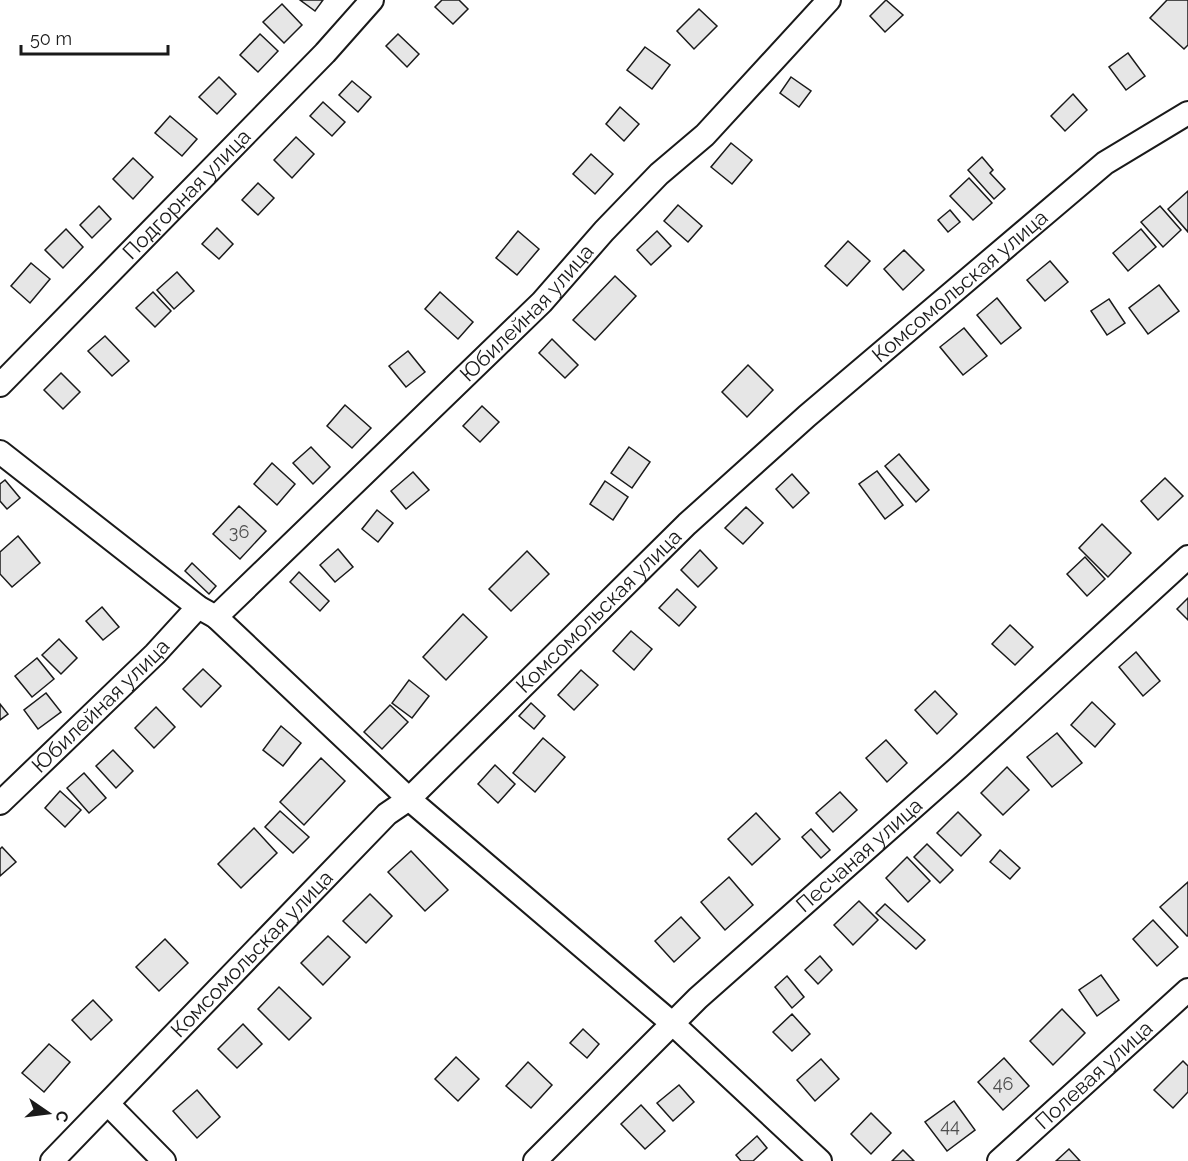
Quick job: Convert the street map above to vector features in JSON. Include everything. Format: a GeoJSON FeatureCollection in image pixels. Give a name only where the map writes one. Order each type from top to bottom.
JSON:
{"type":"FeatureCollection","features":[{"type":"Feature","properties":{"kind":"street","name":"Подгорная улица"},"geometry":{"type":"LineString","coordinates":[[0,385],[325,53],[372,0]]}},
{"type":"Feature","properties":{"kind":"street","name":"Юбилейная улица"},"geometry":{"type":"LineString","coordinates":[[0,803],[155,654],[207,612],[542,302],[604,231],[660,174],[705,135],[829,0]]}},
{"type":"Feature","properties":{"kind":"street","name":"Комсомольская улица"},"geometry":{"type":"LineString","coordinates":[[52,1161],[387,814],[409,799],[687,524],[807,416],[1105,163],[1188,113]]}},
{"type":"Feature","properties":{"kind":"street"},"geometry":{"type":"LineString","coordinates":[[0,453],[207,612],[409,799],[673,1024],[820,1161]]}},
{"type":"Feature","properties":{"kind":"street","name":"Песчаная улица"},"geometry":{"type":"LineString","coordinates":[[535,1161],[698,998],[968,759],[1188,557]]}},
{"type":"Feature","properties":{"kind":"street","name":"Полевая улица"},"geometry":{"type":"LineString","coordinates":[[999,1161],[1188,990]]}},
{"type":"Feature","properties":{"kind":"street"},"geometry":{"type":"LineString","coordinates":[[108,1104],[164,1161]]}},
{"type":"Feature","properties":{"kind":"building"},"geometry":{"type":"Polygon","coordinates":[[[300,0],[323,0],[315,11],[300,0]]]}},
{"type":"Feature","properties":{"kind":"building"},"geometry":{"type":"Polygon","coordinates":[[[442,0],[459,0],[468,9],[453,24],[435,7],[442,0]]]}},
{"type":"Feature","properties":{"kind":"building"},"geometry":{"type":"Polygon","coordinates":[[[886,0],[903,15],[885,32],[870,16],[886,0]]]}},
{"type":"Feature","properties":{"kind":"building"},"geometry":{"type":"Polygon","coordinates":[[[1167,0],[1188,0],[1188,45],[1184,49],[1150,18],[1167,0]]]}},
{"type":"Feature","properties":{"kind":"building"},"geometry":{"type":"Polygon","coordinates":[[[282,4],[302,25],[284,43],[263,22],[282,4]]]}},
{"type":"Feature","properties":{"kind":"building"},"geometry":{"type":"Polygon","coordinates":[[[699,9],[717,26],[694,49],[677,31],[699,9]]]}},
{"type":"Feature","properties":{"kind":"building"},"geometry":{"type":"Polygon","coordinates":[[[260,34],[278,51],[258,72],[240,55],[260,34]]]}},
{"type":"Feature","properties":{"kind":"building"},"geometry":{"type":"Polygon","coordinates":[[[398,34],[419,54],[407,67],[386,46],[398,34]]]}},
{"type":"Feature","properties":{"kind":"building"},"geometry":{"type":"Polygon","coordinates":[[[645,47],[670,65],[652,89],[627,70],[645,47]]]}},
{"type":"Feature","properties":{"kind":"building"},"geometry":{"type":"Polygon","coordinates":[[[1128,53],[1145,76],[1126,90],[1109,67],[1128,53]]]}},
{"type":"Feature","properties":{"kind":"building"},"geometry":{"type":"Polygon","coordinates":[[[219,77],[236,94],[217,114],[199,97],[219,77]]]}},
{"type":"Feature","properties":{"kind":"building"},"geometry":{"type":"Polygon","coordinates":[[[791,77],[811,91],[799,107],[780,93],[791,77]]]}},
{"type":"Feature","properties":{"kind":"building"},"geometry":{"type":"Polygon","coordinates":[[[352,81],[371,97],[358,112],[339,95],[352,81]]]}},
{"type":"Feature","properties":{"kind":"building"},"geometry":{"type":"Polygon","coordinates":[[[1073,94],[1087,110],[1065,131],[1051,116],[1073,94]]]}},
{"type":"Feature","properties":{"kind":"building"},"geometry":{"type":"Polygon","coordinates":[[[323,102],[345,122],[332,136],[310,116],[323,102]]]}},
{"type":"Feature","properties":{"kind":"building"},"geometry":{"type":"Polygon","coordinates":[[[620,107],[639,124],[624,141],[606,124],[620,107]]]}},
{"type":"Feature","properties":{"kind":"building"},"geometry":{"type":"Polygon","coordinates":[[[170,116],[197,139],[182,156],[155,133],[170,116]]]}},
{"type":"Feature","properties":{"kind":"building"},"geometry":{"type":"Polygon","coordinates":[[[296,137],[314,154],[292,178],[274,160],[296,137]]]}},
{"type":"Feature","properties":{"kind":"building"},"geometry":{"type":"Polygon","coordinates":[[[731,143],[752,160],[732,184],[711,167],[731,143]]]}},
{"type":"Feature","properties":{"kind":"building"},"geometry":{"type":"Polygon","coordinates":[[[591,154],[613,174],[595,194],[573,174],[591,154]]]}},
{"type":"Feature","properties":{"kind":"building"},"geometry":{"type":"Polygon","coordinates":[[[982,157],[993,170],[990,173],[1005,189],[994,199],[968,170],[982,157]]]}},
{"type":"Feature","properties":{"kind":"building"},"geometry":{"type":"Polygon","coordinates":[[[133,158],[153,177],[133,199],[113,179],[133,158]]]}},
{"type":"Feature","properties":{"kind":"building"},"geometry":{"type":"Polygon","coordinates":[[[969,178],[992,203],[973,220],[950,196],[969,178]]]}},
{"type":"Feature","properties":{"kind":"building"},"geometry":{"type":"Polygon","coordinates":[[[258,183],[274,198],[258,215],[242,200],[258,183]]]}},
{"type":"Feature","properties":{"kind":"building"},"geometry":{"type":"Polygon","coordinates":[[[1188,191],[1188,232],[1168,209],[1188,191]]]}},
{"type":"Feature","properties":{"kind":"building"},"geometry":{"type":"Polygon","coordinates":[[[678,205],[702,226],[688,242],[664,221],[678,205]]]}},
{"type":"Feature","properties":{"kind":"building"},"geometry":{"type":"Polygon","coordinates":[[[99,206],[111,219],[92,238],[80,225],[99,206]]]}},
{"type":"Feature","properties":{"kind":"building"},"geometry":{"type":"Polygon","coordinates":[[[1160,206],[1181,230],[1163,247],[1141,222],[1160,206]]]}},
{"type":"Feature","properties":{"kind":"building"},"geometry":{"type":"Polygon","coordinates":[[[950,210],[960,222],[948,232],[938,220],[950,210]]]}},
{"type":"Feature","properties":{"kind":"building"},"geometry":{"type":"Polygon","coordinates":[[[217,228],[233,244],[219,259],[202,244],[217,228]]]}},
{"type":"Feature","properties":{"kind":"building"},"geometry":{"type":"Polygon","coordinates":[[[66,229],[83,247],[63,268],[45,250],[66,229]]]}},
{"type":"Feature","properties":{"kind":"building"},"geometry":{"type":"Polygon","coordinates":[[[1141,229],[1156,247],[1128,271],[1113,253],[1141,229]]]}},
{"type":"Feature","properties":{"kind":"building"},"geometry":{"type":"Polygon","coordinates":[[[518,231],[539,249],[517,275],[496,258],[518,231]]]}},
{"type":"Feature","properties":{"kind":"building"},"geometry":{"type":"Polygon","coordinates":[[[657,231],[671,246],[651,265],[637,250],[657,231]]]}},
{"type":"Feature","properties":{"kind":"building"},"geometry":{"type":"Polygon","coordinates":[[[848,241],[870,261],[847,286],[825,266],[848,241]]]}},
{"type":"Feature","properties":{"kind":"building"},"geometry":{"type":"Polygon","coordinates":[[[904,250],[924,270],[903,290],[884,269],[904,250]]]}},
{"type":"Feature","properties":{"kind":"building"},"geometry":{"type":"Polygon","coordinates":[[[1050,261],[1068,282],[1045,301],[1027,280],[1050,261]]]}},
{"type":"Feature","properties":{"kind":"building"},"geometry":{"type":"Polygon","coordinates":[[[31,263],[50,279],[30,303],[11,286],[31,263]]]}},
{"type":"Feature","properties":{"kind":"building"},"geometry":{"type":"Polygon","coordinates":[[[177,272],[194,291],[174,309],[157,290],[177,272]]]}},
{"type":"Feature","properties":{"kind":"building"},"geometry":{"type":"Polygon","coordinates":[[[615,276],[636,296],[595,340],[573,320],[615,276]]]}},
{"type":"Feature","properties":{"kind":"building"},"geometry":{"type":"Polygon","coordinates":[[[1159,285],[1179,311],[1148,334],[1129,308],[1159,285]]]}},
{"type":"Feature","properties":{"kind":"building"},"geometry":{"type":"Polygon","coordinates":[[[153,292],[171,311],[155,327],[136,308],[153,292]]]}},
{"type":"Feature","properties":{"kind":"building"},"geometry":{"type":"Polygon","coordinates":[[[440,292],[473,322],[458,339],[425,309],[440,292]]]}},
{"type":"Feature","properties":{"kind":"building"},"geometry":{"type":"Polygon","coordinates":[[[997,298],[1021,328],[1001,344],[977,315],[997,298]]]}},
{"type":"Feature","properties":{"kind":"building"},"geometry":{"type":"Polygon","coordinates":[[[1109,299],[1125,323],[1107,335],[1091,311],[1109,299]]]}},
{"type":"Feature","properties":{"kind":"building"},"geometry":{"type":"Polygon","coordinates":[[[964,328],[987,356],[963,375],[940,347],[964,328]]]}},
{"type":"Feature","properties":{"kind":"building"},"geometry":{"type":"Polygon","coordinates":[[[105,336],[129,361],[112,376],[88,351],[105,336]]]}},
{"type":"Feature","properties":{"kind":"building"},"geometry":{"type":"Polygon","coordinates":[[[552,339],[578,365],[565,378],[539,353],[552,339]]]}},
{"type":"Feature","properties":{"kind":"building"},"geometry":{"type":"Polygon","coordinates":[[[408,351],[425,372],[406,387],[389,366],[408,351]]]}},
{"type":"Feature","properties":{"kind":"building"},"geometry":{"type":"Polygon","coordinates":[[[748,365],[773,390],[747,417],[722,392],[748,365]]]}},
{"type":"Feature","properties":{"kind":"building"},"geometry":{"type":"Polygon","coordinates":[[[61,373],[80,392],[63,409],[44,390],[61,373]]]}},
{"type":"Feature","properties":{"kind":"building"},"geometry":{"type":"Polygon","coordinates":[[[345,405],[371,428],[352,448],[327,426],[345,405]]]}},
{"type":"Feature","properties":{"kind":"building"},"geometry":{"type":"Polygon","coordinates":[[[482,406],[499,422],[480,442],[463,426],[482,406]]]}},
{"type":"Feature","properties":{"kind":"building"},"geometry":{"type":"Polygon","coordinates":[[[311,447],[330,467],[313,484],[293,463],[311,447]]]}},
{"type":"Feature","properties":{"kind":"building"},"geometry":{"type":"Polygon","coordinates":[[[629,447],[650,462],[632,488],[611,473],[629,447]]]}},
{"type":"Feature","properties":{"kind":"building"},"geometry":{"type":"Polygon","coordinates":[[[899,454],[929,490],[916,502],[885,466],[899,454]]]}},
{"type":"Feature","properties":{"kind":"building"},"geometry":{"type":"Polygon","coordinates":[[[272,463],[295,484],[277,505],[254,484],[272,463]]]}},
{"type":"Feature","properties":{"kind":"building"},"geometry":{"type":"Polygon","coordinates":[[[877,471],[903,505],[885,519],[859,484],[877,471]]]}},
{"type":"Feature","properties":{"kind":"building"},"geometry":{"type":"Polygon","coordinates":[[[413,472],[429,490],[406,509],[391,491],[413,472]]]}},
{"type":"Feature","properties":{"kind":"building"},"geometry":{"type":"Polygon","coordinates":[[[792,474],[809,493],[793,508],[776,489],[792,474]]]}},
{"type":"Feature","properties":{"kind":"building"},"geometry":{"type":"Polygon","coordinates":[[[1165,478],[1183,496],[1158,520],[1141,501],[1165,478]]]}},
{"type":"Feature","properties":{"kind":"building"},"geometry":{"type":"Polygon","coordinates":[[[5,480],[20,498],[7,509],[0,501],[0,484],[5,480]]]}},
{"type":"Feature","properties":{"kind":"building"},"geometry":{"type":"Polygon","coordinates":[[[605,481],[628,497],[613,520],[590,504],[605,481]]]}},
{"type":"Feature","properties":{"kind":"building"},"geometry":{"type":"Polygon","coordinates":[[[239,506],[266,531],[240,559],[213,534],[239,506]]]}},
{"type":"Feature","properties":{"kind":"building"},"geometry":{"type":"Polygon","coordinates":[[[746,507],[763,523],[743,544],[725,528],[746,507]]]}},
{"type":"Feature","properties":{"kind":"building"},"geometry":{"type":"Polygon","coordinates":[[[377,510],[393,523],[378,542],[362,529],[377,510]]]}},
{"type":"Feature","properties":{"kind":"building"},"geometry":{"type":"Polygon","coordinates":[[[1102,524],[1131,553],[1108,577],[1079,548],[1102,524]]]}},
{"type":"Feature","properties":{"kind":"building"},"geometry":{"type":"Polygon","coordinates":[[[18,536],[40,563],[12,587],[0,574],[0,552],[18,536]]]}},
{"type":"Feature","properties":{"kind":"building"},"geometry":{"type":"Polygon","coordinates":[[[338,549],[353,567],[335,582],[320,565],[338,549]]]}},
{"type":"Feature","properties":{"kind":"building"},"geometry":{"type":"Polygon","coordinates":[[[700,550],[717,568],[698,587],[681,570],[700,550]]]}},
{"type":"Feature","properties":{"kind":"building"},"geometry":{"type":"Polygon","coordinates":[[[527,551],[549,574],[511,611],[489,589],[527,551]]]}},
{"type":"Feature","properties":{"kind":"building"},"geometry":{"type":"Polygon","coordinates":[[[1085,557],[1105,579],[1087,596],[1067,574],[1085,557]]]}},
{"type":"Feature","properties":{"kind":"building"},"geometry":{"type":"Polygon","coordinates":[[[192,563],[216,586],[209,594],[185,571],[192,563]]]}},
{"type":"Feature","properties":{"kind":"building"},"geometry":{"type":"Polygon","coordinates":[[[299,572],[329,601],[320,611],[290,582],[299,572]]]}},
{"type":"Feature","properties":{"kind":"building"},"geometry":{"type":"Polygon","coordinates":[[[677,589],[696,607],[679,626],[659,608],[677,589]]]}},
{"type":"Feature","properties":{"kind":"building"},"geometry":{"type":"Polygon","coordinates":[[[1188,598],[1188,620],[1177,609],[1188,598]]]}},
{"type":"Feature","properties":{"kind":"building"},"geometry":{"type":"Polygon","coordinates":[[[102,607],[119,627],[103,640],[86,621],[102,607]]]}},
{"type":"Feature","properties":{"kind":"building"},"geometry":{"type":"Polygon","coordinates":[[[463,614],[487,637],[446,680],[423,657],[463,614]]]}},
{"type":"Feature","properties":{"kind":"building"},"geometry":{"type":"Polygon","coordinates":[[[1010,625],[1033,647],[1015,665],[992,644],[1010,625]]]}},
{"type":"Feature","properties":{"kind":"building"},"geometry":{"type":"Polygon","coordinates":[[[631,631],[652,649],[634,670],[613,651],[631,631]]]}},
{"type":"Feature","properties":{"kind":"building"},"geometry":{"type":"Polygon","coordinates":[[[59,639],[77,658],[61,674],[42,655],[59,639]]]}},
{"type":"Feature","properties":{"kind":"building"},"geometry":{"type":"Polygon","coordinates":[[[1136,652],[1160,681],[1143,696],[1119,667],[1136,652]]]}},
{"type":"Feature","properties":{"kind":"building"},"geometry":{"type":"Polygon","coordinates":[[[37,658],[54,679],[32,697],[15,676],[37,658]]]}},
{"type":"Feature","properties":{"kind":"building"},"geometry":{"type":"Polygon","coordinates":[[[203,669],[221,686],[201,707],[183,689],[203,669]]]}},
{"type":"Feature","properties":{"kind":"building"},"geometry":{"type":"Polygon","coordinates":[[[581,670],[598,685],[574,710],[558,695],[581,670]]]}},
{"type":"Feature","properties":{"kind":"building"},"geometry":{"type":"Polygon","coordinates":[[[409,680],[429,696],[412,718],[392,703],[409,680]]]}},
{"type":"Feature","properties":{"kind":"building"},"geometry":{"type":"Polygon","coordinates":[[[935,691],[957,714],[937,734],[915,710],[935,691]]]}},
{"type":"Feature","properties":{"kind":"building"},"geometry":{"type":"Polygon","coordinates":[[[46,693],[61,712],[38,729],[24,710],[46,693]]]}},
{"type":"Feature","properties":{"kind":"building"},"geometry":{"type":"Polygon","coordinates":[[[1092,702],[1115,724],[1095,747],[1071,725],[1092,702]]]}},
{"type":"Feature","properties":{"kind":"building"},"geometry":{"type":"Polygon","coordinates":[[[531,703],[545,716],[534,729],[519,716],[531,703]]]}},
{"type":"Feature","properties":{"kind":"building"},"geometry":{"type":"Polygon","coordinates":[[[0,704],[8,714],[0,720],[0,704]]]}},
{"type":"Feature","properties":{"kind":"building"},"geometry":{"type":"Polygon","coordinates":[[[390,705],[408,722],[382,749],[364,732],[390,705]]]}},
{"type":"Feature","properties":{"kind":"building"},"geometry":{"type":"Polygon","coordinates":[[[156,707],[175,727],[154,748],[135,728],[156,707]]]}},
{"type":"Feature","properties":{"kind":"building"},"geometry":{"type":"Polygon","coordinates":[[[281,726],[301,743],[283,766],[263,750],[281,726]]]}},
{"type":"Feature","properties":{"kind":"building"},"geometry":{"type":"Polygon","coordinates":[[[1057,733],[1082,763],[1052,787],[1027,757],[1057,733]]]}},
{"type":"Feature","properties":{"kind":"building"},"geometry":{"type":"Polygon","coordinates":[[[543,738],[565,757],[535,792],[513,773],[543,738]]]}},
{"type":"Feature","properties":{"kind":"building"},"geometry":{"type":"Polygon","coordinates":[[[886,740],[907,763],[887,782],[866,758],[886,740]]]}},
{"type":"Feature","properties":{"kind":"building"},"geometry":{"type":"Polygon","coordinates":[[[113,750],[133,771],[116,788],[96,766],[113,750]]]}},
{"type":"Feature","properties":{"kind":"building"},"geometry":{"type":"Polygon","coordinates":[[[321,758],[345,781],[304,825],[280,802],[321,758]]]}},
{"type":"Feature","properties":{"kind":"building"},"geometry":{"type":"Polygon","coordinates":[[[495,765],[515,784],[498,803],[478,784],[495,765]]]}},
{"type":"Feature","properties":{"kind":"building"},"geometry":{"type":"Polygon","coordinates":[[[1007,767],[1029,790],[1003,815],[981,793],[1007,767]]]}},
{"type":"Feature","properties":{"kind":"building"},"geometry":{"type":"Polygon","coordinates":[[[84,773],[106,798],[89,813],[67,788],[84,773]]]}},
{"type":"Feature","properties":{"kind":"building"},"geometry":{"type":"Polygon","coordinates":[[[60,791],[81,810],[65,827],[45,808],[60,791]]]}},
{"type":"Feature","properties":{"kind":"building"},"geometry":{"type":"Polygon","coordinates":[[[840,792],[857,810],[833,832],[816,813],[840,792]]]}},
{"type":"Feature","properties":{"kind":"building"},"geometry":{"type":"Polygon","coordinates":[[[280,811],[309,837],[293,853],[265,827],[280,811]]]}},
{"type":"Feature","properties":{"kind":"building"},"geometry":{"type":"Polygon","coordinates":[[[958,812],[981,835],[961,856],[937,833],[958,812]]]}},
{"type":"Feature","properties":{"kind":"building"},"geometry":{"type":"Polygon","coordinates":[[[756,813],[780,839],[752,865],[728,839],[756,813]]]}},
{"type":"Feature","properties":{"kind":"building"},"geometry":{"type":"Polygon","coordinates":[[[254,828],[277,853],[241,888],[218,864],[254,828]]]}},
{"type":"Feature","properties":{"kind":"building"},"geometry":{"type":"Polygon","coordinates":[[[811,829],[830,850],[821,858],[802,837],[811,829]]]}},
{"type":"Feature","properties":{"kind":"building"},"geometry":{"type":"Polygon","coordinates":[[[927,844],[953,870],[940,883],[914,857],[927,844]]]}},
{"type":"Feature","properties":{"kind":"building"},"geometry":{"type":"Polygon","coordinates":[[[2,847],[16,862],[0,876],[0,849],[2,847]]]}},
{"type":"Feature","properties":{"kind":"building"},"geometry":{"type":"Polygon","coordinates":[[[1000,850],[1020,868],[1010,879],[990,862],[1000,850]]]}},
{"type":"Feature","properties":{"kind":"building"},"geometry":{"type":"Polygon","coordinates":[[[411,851],[448,890],[425,911],[388,872],[411,851]]]}},
{"type":"Feature","properties":{"kind":"building"},"geometry":{"type":"Polygon","coordinates":[[[907,857],[930,881],[908,902],[886,878],[907,857]]]}},
{"type":"Feature","properties":{"kind":"building"},"geometry":{"type":"Polygon","coordinates":[[[729,877],[753,905],[725,930],[701,902],[729,877]]]}},
{"type":"Feature","properties":{"kind":"building"},"geometry":{"type":"Polygon","coordinates":[[[1188,882],[1188,936],[1187,936],[1160,907],[1188,882]]]}},
{"type":"Feature","properties":{"kind":"building"},"geometry":{"type":"Polygon","coordinates":[[[370,894],[392,916],[366,943],[343,921],[370,894]]]}},
{"type":"Feature","properties":{"kind":"building"},"geometry":{"type":"Polygon","coordinates":[[[859,901],[878,920],[853,945],[834,925],[859,901]]]}},
{"type":"Feature","properties":{"kind":"building"},"geometry":{"type":"Polygon","coordinates":[[[885,904],[925,940],[916,949],[876,913],[885,904]]]}},
{"type":"Feature","properties":{"kind":"building"},"geometry":{"type":"Polygon","coordinates":[[[681,917],[700,938],[674,962],[655,941],[681,917]]]}},
{"type":"Feature","properties":{"kind":"building"},"geometry":{"type":"Polygon","coordinates":[[[1153,920],[1178,947],[1157,966],[1133,939],[1153,920]]]}},
{"type":"Feature","properties":{"kind":"building"},"geometry":{"type":"Polygon","coordinates":[[[328,936],[350,957],[323,985],[301,963],[328,936]]]}},
{"type":"Feature","properties":{"kind":"building"},"geometry":{"type":"Polygon","coordinates":[[[165,939],[188,963],[159,991],[136,967],[165,939]]]}},
{"type":"Feature","properties":{"kind":"building"},"geometry":{"type":"Polygon","coordinates":[[[820,956],[832,970],[818,984],[805,970],[820,956]]]}},
{"type":"Feature","properties":{"kind":"building"},"geometry":{"type":"Polygon","coordinates":[[[1101,975],[1119,1000],[1097,1016],[1079,990],[1101,975]]]}},
{"type":"Feature","properties":{"kind":"building"},"geometry":{"type":"Polygon","coordinates":[[[787,976],[804,997],[792,1008],[775,987],[787,976]]]}},
{"type":"Feature","properties":{"kind":"building"},"geometry":{"type":"Polygon","coordinates":[[[279,987],[311,1018],[289,1040],[258,1009],[279,987]]]}},
{"type":"Feature","properties":{"kind":"building"},"geometry":{"type":"Polygon","coordinates":[[[93,1000],[112,1020],[91,1040],[72,1020],[93,1000]]]}},
{"type":"Feature","properties":{"kind":"building"},"geometry":{"type":"Polygon","coordinates":[[[1062,1009],[1085,1033],[1053,1065],[1030,1041],[1062,1009]]]}},
{"type":"Feature","properties":{"kind":"building"},"geometry":{"type":"Polygon","coordinates":[[[792,1014],[810,1034],[792,1051],[773,1032],[792,1014]]]}},
{"type":"Feature","properties":{"kind":"building"},"geometry":{"type":"Polygon","coordinates":[[[243,1024],[262,1044],[237,1068],[218,1049],[243,1024]]]}},
{"type":"Feature","properties":{"kind":"building"},"geometry":{"type":"Polygon","coordinates":[[[583,1029],[599,1044],[587,1058],[570,1043],[583,1029]]]}},
{"type":"Feature","properties":{"kind":"building"},"geometry":{"type":"Polygon","coordinates":[[[49,1044],[70,1062],[44,1092],[22,1073],[49,1044]]]}},
{"type":"Feature","properties":{"kind":"building"},"geometry":{"type":"Polygon","coordinates":[[[456,1057],[479,1079],[458,1101],[435,1079],[456,1057]]]}},
{"type":"Feature","properties":{"kind":"building"},"geometry":{"type":"Polygon","coordinates":[[[1004,1058],[1029,1086],[1003,1110],[978,1082],[1004,1058]]]}},
{"type":"Feature","properties":{"kind":"building"},"geometry":{"type":"Polygon","coordinates":[[[821,1059],[839,1079],[815,1101],[797,1080],[821,1059]]]}},
{"type":"Feature","properties":{"kind":"building"},"geometry":{"type":"Polygon","coordinates":[[[1183,1061],[1188,1066],[1188,1092],[1173,1108],[1154,1090],[1183,1061]]]}},
{"type":"Feature","properties":{"kind":"building"},"geometry":{"type":"Polygon","coordinates":[[[528,1062],[552,1085],[531,1108],[506,1086],[528,1062]]]}},
{"type":"Feature","properties":{"kind":"building"},"geometry":{"type":"Polygon","coordinates":[[[679,1085],[694,1102],[673,1121],[657,1103],[679,1085]]]}},
{"type":"Feature","properties":{"kind":"building"},"geometry":{"type":"Polygon","coordinates":[[[197,1090],[220,1117],[197,1138],[173,1111],[197,1090]]]}},
{"type":"Feature","properties":{"kind":"building"},"geometry":{"type":"Polygon","coordinates":[[[954,1101],[975,1130],[947,1151],[925,1122],[954,1101]]]}},
{"type":"Feature","properties":{"kind":"building"},"geometry":{"type":"Polygon","coordinates":[[[641,1105],[665,1131],[645,1149],[621,1124],[641,1105]]]}},
{"type":"Feature","properties":{"kind":"building"},"geometry":{"type":"Polygon","coordinates":[[[871,1113],[891,1133],[871,1154],[851,1134],[871,1113]]]}},
{"type":"Feature","properties":{"kind":"building"},"geometry":{"type":"Polygon","coordinates":[[[757,1136],[767,1148],[753,1161],[741,1161],[736,1155],[757,1136]]]}},
{"type":"Feature","properties":{"kind":"building"},"geometry":{"type":"Polygon","coordinates":[[[1069,1149],[1080,1161],[1056,1161],[1069,1149]]]}},
{"type":"Feature","properties":{"kind":"building"},"geometry":{"type":"Polygon","coordinates":[[[903,1150],[914,1161],[892,1161],[903,1150]]]}}]}
